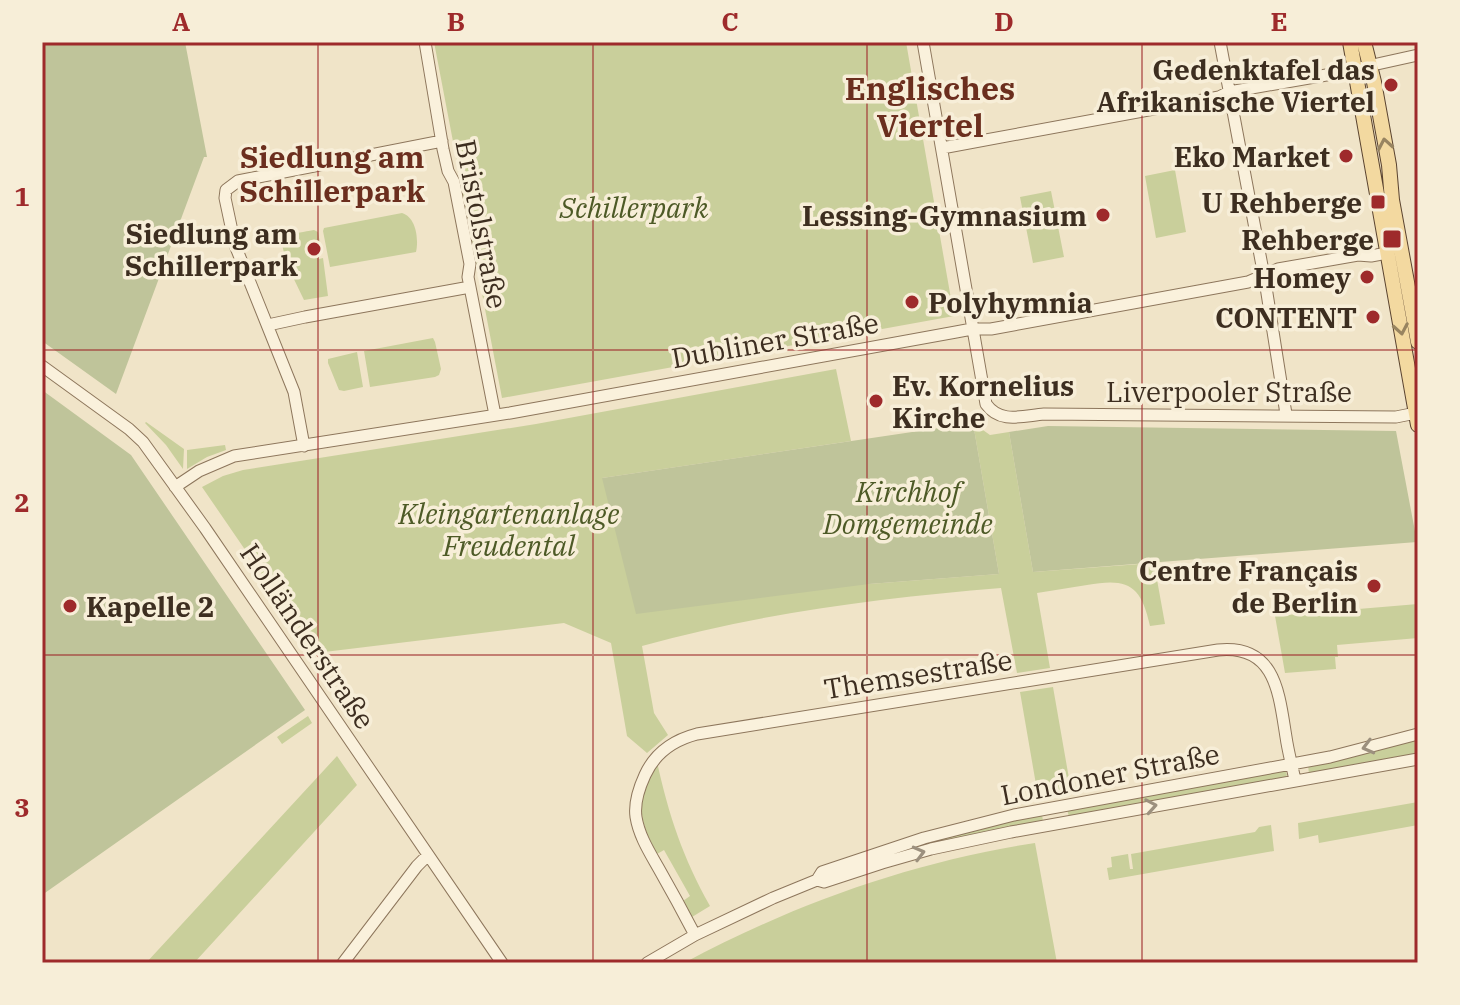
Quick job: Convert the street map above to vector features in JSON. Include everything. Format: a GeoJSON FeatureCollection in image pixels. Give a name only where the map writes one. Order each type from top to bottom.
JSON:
{"type":"FeatureCollection","features":[{"type":"Feature","properties":{"kind":"main road"},"geometry":{"type":"LineString","coordinates":[[1350,42],[1417,419]]}},
{"type":"Feature","properties":{"kind":"main road"},"geometry":{"type":"LineString","coordinates":[[1364,42],[1389,165],[1392,200],[1418,342]]}},
{"type":"Feature","properties":{"kind":"street","name":"Bristolstraße"},"geometry":{"type":"LineString","coordinates":[[425,42],[448,171],[454,182],[470,264],[468,277],[495,415]]}},
{"type":"Feature","properties":{"kind":"street"},"geometry":{"type":"LineString","coordinates":[[923,42],[972,329]]}},
{"type":"Feature","properties":{"kind":"street"},"geometry":{"type":"LineString","coordinates":[[1220,42],[1286,414]]}},
{"type":"Feature","properties":{"kind":"street"},"geometry":{"type":"LineString","coordinates":[[942,148],[1219,97],[1229,92],[1418,55]]}},
{"type":"Feature","properties":{"kind":"street"},"geometry":{"type":"LineString","coordinates":[[304,446],[294,392],[231,230],[226,190],[235,182],[260,176],[442,141]]}},
{"type":"Feature","properties":{"kind":"street","name":"Dubliner Straße"},"geometry":{"type":"LineString","coordinates":[[175,487],[199,471],[234,456],[495,415],[972,329],[991,329],[1248,282],[1278,269],[1387,253]]}},
{"type":"Feature","properties":{"kind":"street"},"geometry":{"type":"LineString","coordinates":[[268,325],[470,287]]}},
{"type":"Feature","properties":{"kind":"street","name":"Liverpooler Straße"},"geometry":{"type":"LineString","coordinates":[[972,329],[986,404],[1002,417],[1044,414],[1286,414],[1417,419]]}},
{"type":"Feature","properties":{"kind":"street","name":"Holländerstraße"},"geometry":{"type":"LineString","coordinates":[[42,366],[140,438],[225,557],[502,963]]}},
{"type":"Feature","properties":{"kind":"street","name":"Themsestraße"},"geometry":{"type":"LineString","coordinates":[[695,935],[646,845],[636,811],[640,786],[652,762],[676,741],[697,734],[1231,650],[1256,658],[1273,675],[1295,780]]}},
{"type":"Feature","properties":{"kind":"street","name":"Londoner Straße"},"geometry":{"type":"LineString","coordinates":[[647,963],[695,935],[817,880],[822,872],[864,857],[976,824],[1330,757],[1418,734]]}},
{"type":"Feature","properties":{"kind":"street","name":"Londoner Straße"},"geometry":{"type":"LineString","coordinates":[[817,880],[824,882],[931,849],[1011,832],[1418,759]]}},
{"type":"Feature","properties":{"kind":"street"},"geometry":{"type":"LineString","coordinates":[[343,963],[428,855]]}},
{"type":"Feature","properties":{"kind":"green space"},"geometry":{"type":"Polygon","coordinates":[[[42,42],[185,42],[207,157],[204,157],[116,394],[42,341],[42,42]]]}},
{"type":"Feature","properties":{"kind":"green space","name":"Schillerpark"},"geometry":{"type":"Polygon","coordinates":[[[434,42],[906,42],[954,316],[502,398],[434,42]]]}},
{"type":"Feature","properties":{"kind":"green space"},"geometry":{"type":"Polygon","coordinates":[[[1175,170],[1186,232],[1156,238],[1145,176],[1175,170]]]}},
{"type":"Feature","properties":{"kind":"green space"},"geometry":{"type":"Polygon","coordinates":[[[1051,191],[1064,257],[1033,263],[1020,197],[1051,191]]]}},
{"type":"Feature","properties":{"kind":"green space"},"geometry":{"type":"Polygon","coordinates":[[[402,213],[411,219],[415,229],[416,252],[330,267],[324,228],[402,213]]]}},
{"type":"Feature","properties":{"kind":"green space"},"geometry":{"type":"Polygon","coordinates":[[[314,230],[318,232],[322,254],[318,255],[319,259],[323,258],[328,296],[304,300],[290,271],[294,269],[293,265],[289,266],[283,241],[289,235],[314,230]]]}},
{"type":"Feature","properties":{"kind":"green space"},"geometry":{"type":"Polygon","coordinates":[[[433,338],[441,369],[439,375],[370,387],[364,351],[433,338]]]}},
{"type":"Feature","properties":{"kind":"green space"},"geometry":{"type":"Polygon","coordinates":[[[357,352],[363,387],[339,390],[328,359],[357,352]]]}},
{"type":"Feature","properties":{"kind":"green space","name":"Kleingartenanlage Freudental"},"geometry":{"type":"Polygon","coordinates":[[[836,369],[851,441],[602,478],[869,584],[999,574],[973,423],[990,435],[1009,432],[1033,572],[1154,563],[1165,624],[1150,626],[1137,593],[1122,584],[1101,583],[1037,593],[1050,668],[1017,673],[1001,588],[820,608],[686,634],[642,646],[654,713],[668,735],[647,753],[627,736],[611,643],[564,623],[316,653],[202,487],[243,470],[536,424],[836,369]]]}},
{"type":"Feature","properties":{"kind":"green space"},"geometry":{"type":"Polygon","coordinates":[[[42,390],[131,455],[305,710],[42,895],[42,390]]]}},
{"type":"Feature","properties":{"kind":"green space"},"geometry":{"type":"Polygon","coordinates":[[[146,422],[184,449],[183,469],[166,445],[146,422]]]}},
{"type":"Feature","properties":{"kind":"green space","name":"Kirchhof Domgemeinde"},"geometry":{"type":"Polygon","coordinates":[[[973,423],[999,574],[869,584],[636,614],[602,478],[973,423]]]}},
{"type":"Feature","properties":{"kind":"green space"},"geometry":{"type":"Polygon","coordinates":[[[1048,426],[1396,431],[1417,542],[1033,572],[1009,432],[1048,426]]]}},
{"type":"Feature","properties":{"kind":"green space"},"geometry":{"type":"Polygon","coordinates":[[[225,445],[226,450],[187,469],[187,450],[225,445]]]}},
{"type":"Feature","properties":{"kind":"green space"},"geometry":{"type":"Polygon","coordinates":[[[1418,604],[1418,638],[1337,645],[1336,669],[1285,673],[1275,616],[1418,604]]]}},
{"type":"Feature","properties":{"kind":"green space"},"geometry":{"type":"Polygon","coordinates":[[[1053,687],[1071,790],[1038,796],[1020,692],[1053,687]]]}},
{"type":"Feature","properties":{"kind":"green space"},"geometry":{"type":"Polygon","coordinates":[[[308,716],[312,723],[282,744],[277,737],[308,716]]]}},
{"type":"Feature","properties":{"kind":"green space"},"geometry":{"type":"Polygon","coordinates":[[[1418,738],[1418,755],[1309,774],[1308,765],[1418,738]]]}},
{"type":"Feature","properties":{"kind":"green space"},"geometry":{"type":"Polygon","coordinates":[[[337,756],[357,785],[194,963],[146,963],[337,756]]]}},
{"type":"Feature","properties":{"kind":"green space"},"geometry":{"type":"Polygon","coordinates":[[[657,762],[678,836],[710,906],[692,917],[683,901],[690,896],[664,850],[657,854],[642,818],[643,798],[657,762]]]}},
{"type":"Feature","properties":{"kind":"green space"},"geometry":{"type":"Polygon","coordinates":[[[1285,770],[1285,778],[1069,817],[1067,809],[1285,770]]]}},
{"type":"Feature","properties":{"kind":"green space"},"geometry":{"type":"Polygon","coordinates":[[[1418,802],[1418,825],[1319,843],[1318,835],[1299,839],[1298,823],[1418,802]]]}},
{"type":"Feature","properties":{"kind":"green space"},"geometry":{"type":"Polygon","coordinates":[[[1042,814],[1043,822],[822,876],[903,847],[1042,814]]]}},
{"type":"Feature","properties":{"kind":"green space"},"geometry":{"type":"Polygon","coordinates":[[[1271,825],[1274,851],[1109,880],[1107,868],[1112,867],[1111,857],[1128,854],[1130,869],[1133,869],[1131,854],[1255,832],[1259,827],[1271,825]]]}},
{"type":"Feature","properties":{"kind":"green space"},"geometry":{"type":"Polygon","coordinates":[[[1035,843],[1057,963],[684,963],[768,922],[855,888],[944,861],[1035,843]]]}},
{"type":"Feature","properties":{"kind":"place","name":"Gedenktafel das Afrikanische Viertel"},"geometry":{"type":"Point","coordinates":[1391,85]}},
{"type":"Feature","properties":{"kind":"place","name":"Eko Market"},"geometry":{"type":"Point","coordinates":[1346,156]}},
{"type":"Feature","properties":{"kind":"place","name":"U Rehberge"},"geometry":{"type":"Point","coordinates":[1378,202]}},
{"type":"Feature","properties":{"kind":"place","name":"Lessing-Gymnasium"},"geometry":{"type":"Point","coordinates":[1103,215]}},
{"type":"Feature","properties":{"kind":"place","name":"Rehberge"},"geometry":{"type":"Point","coordinates":[1392,239]}},
{"type":"Feature","properties":{"kind":"place","name":"Siedlung am Schillerpark"},"geometry":{"type":"Point","coordinates":[314,249]}},
{"type":"Feature","properties":{"kind":"place","name":"Homey"},"geometry":{"type":"Point","coordinates":[1367,277]}},
{"type":"Feature","properties":{"kind":"place","name":"Polyhymnia"},"geometry":{"type":"Point","coordinates":[912,302]}},
{"type":"Feature","properties":{"kind":"place","name":"CONTENT"},"geometry":{"type":"Point","coordinates":[1373,317]}},
{"type":"Feature","properties":{"kind":"place","name":"Ev. Kornelius Kirche"},"geometry":{"type":"Point","coordinates":[876,401]}},
{"type":"Feature","properties":{"kind":"place","name":"Centre Français de Berlin"},"geometry":{"type":"Point","coordinates":[1374,586]}},
{"type":"Feature","properties":{"kind":"place","name":"Kapelle 2"},"geometry":{"type":"Point","coordinates":[70,606]}},
{"type":"Feature","properties":{"kind":"district","name":"Englisches Viertel"},"geometry":{"type":"Point","coordinates":[930,106]}},
{"type":"Feature","properties":{"kind":"district","name":"Siedlung am Schillerpark"},"geometry":{"type":"Point","coordinates":[332,173]}}]}
